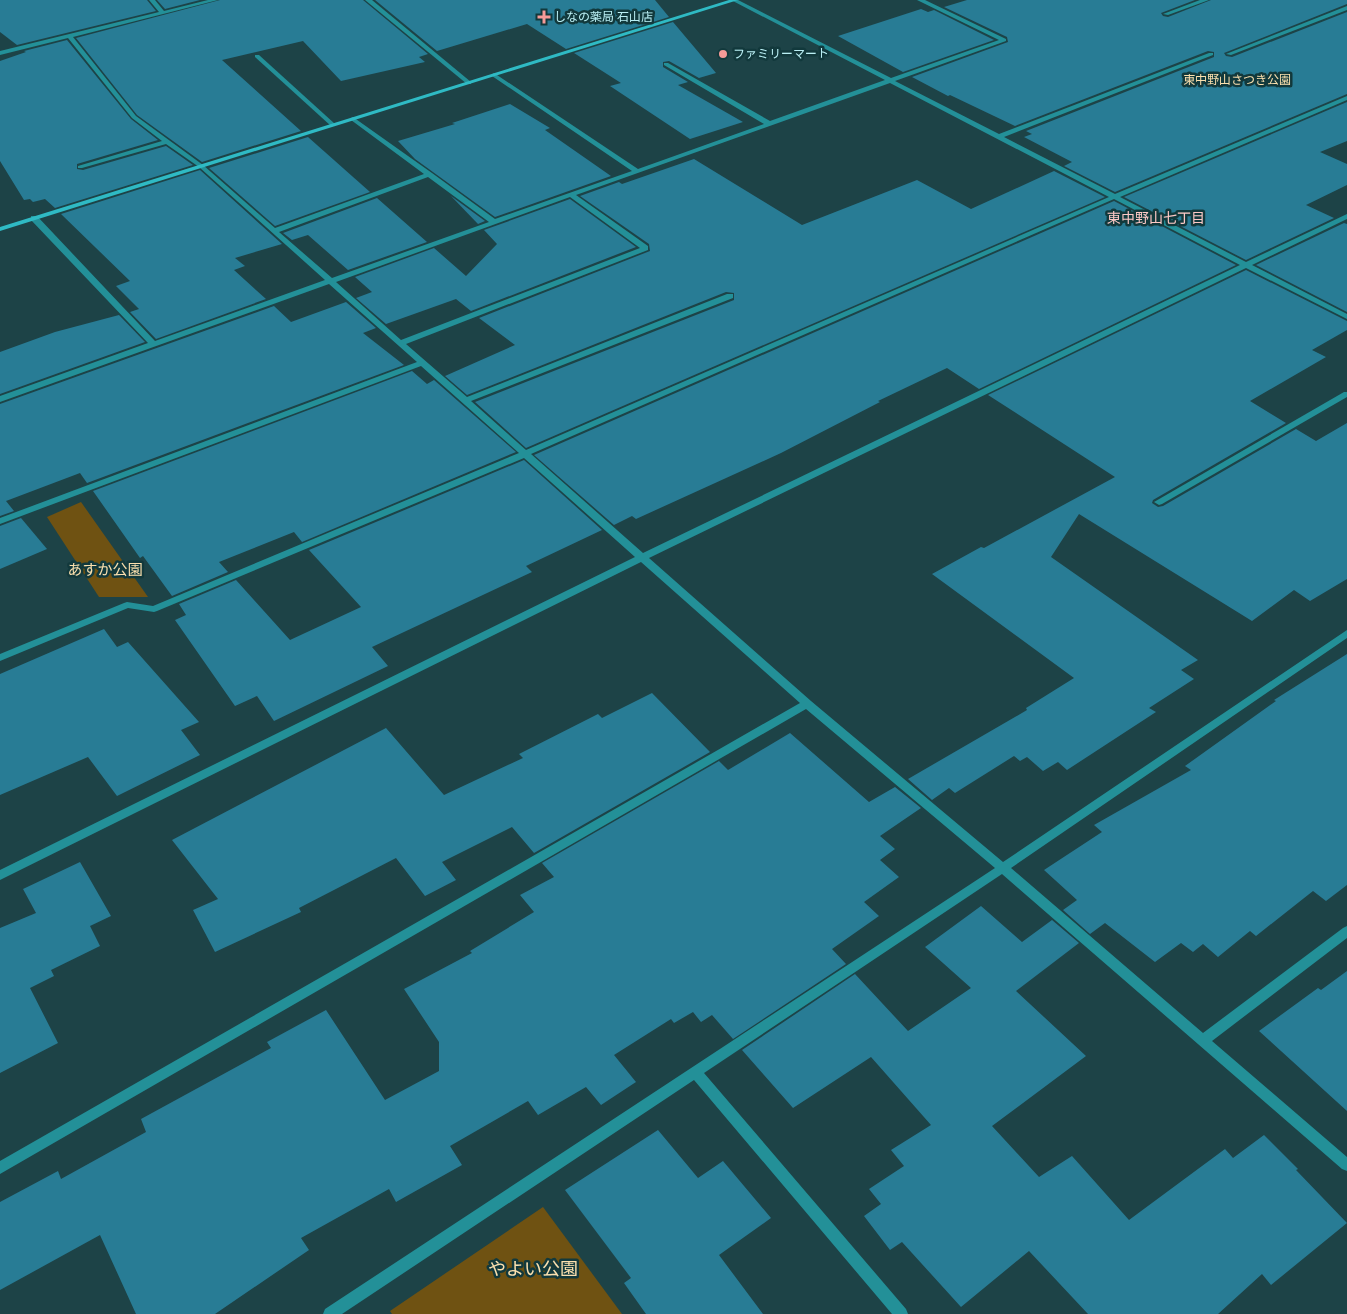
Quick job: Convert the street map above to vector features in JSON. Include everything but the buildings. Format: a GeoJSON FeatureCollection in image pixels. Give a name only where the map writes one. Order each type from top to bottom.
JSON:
{"type":"FeatureCollection","features":[{"type":"Feature","properties":{"kind":"street"},"geometry":{"type":"LineString","coordinates":[[152,0],[162,12]]}},
{"type":"Feature","properties":{"kind":"street"},"geometry":{"type":"LineString","coordinates":[[0,53],[215,0]]}},
{"type":"Feature","properties":{"kind":"street"},"geometry":{"type":"LineString","coordinates":[[368,0],[469,83]]}},
{"type":"Feature","properties":{"kind":"street"},"geometry":{"type":"LineString","coordinates":[[0,229],[734,0],[1347,317]]}},
{"type":"Feature","properties":{"kind":"street"},"geometry":{"type":"LineString","coordinates":[[0,399],[331,282],[635,170],[1004,40],[920,0]]}},
{"type":"Feature","properties":{"kind":"street"},"geometry":{"type":"LineString","coordinates":[[1166,14],[1206,0]]}},
{"type":"Feature","properties":{"kind":"street"},"geometry":{"type":"LineString","coordinates":[[1228,54],[1347,8]]}},
{"type":"Feature","properties":{"kind":"street"},"geometry":{"type":"LineString","coordinates":[[70,37],[134,118],[201,166],[807,704],[1003,868],[1347,1165]]}},
{"type":"Feature","properties":{"kind":"street"},"geometry":{"type":"LineString","coordinates":[[998,137],[1211,54]]}},
{"type":"Feature","properties":{"kind":"street"},"geometry":{"type":"LineString","coordinates":[[257,56],[333,125]]}},
{"type":"Feature","properties":{"kind":"street"},"geometry":{"type":"LineString","coordinates":[[666,64],[768,123]]}},
{"type":"Feature","properties":{"kind":"street"},"geometry":{"type":"LineString","coordinates":[[494,75],[635,170]]}},
{"type":"Feature","properties":{"kind":"street"},"geometry":{"type":"LineString","coordinates":[[0,658],[127,605],[154,609],[525,454],[1114,197],[1347,98]]}},
{"type":"Feature","properties":{"kind":"street"},"geometry":{"type":"LineString","coordinates":[[353,118],[493,221]]}},
{"type":"Feature","properties":{"kind":"street"},"geometry":{"type":"LineString","coordinates":[[80,166],[168,141]]}},
{"type":"Feature","properties":{"kind":"street"},"geometry":{"type":"LineString","coordinates":[[274,231],[430,174]]}},
{"type":"Feature","properties":{"kind":"street"},"geometry":{"type":"LineString","coordinates":[[400,343],[646,248],[570,194]]}},
{"type":"Feature","properties":{"kind":"street"},"geometry":{"type":"LineString","coordinates":[[0,875],[641,558],[1347,216]]}},
{"type":"Feature","properties":{"kind":"street"},"geometry":{"type":"LineString","coordinates":[[34,218],[153,344]]}},
{"type":"Feature","properties":{"kind":"street"},"geometry":{"type":"LineString","coordinates":[[465,401],[730,296]]}},
{"type":"Feature","properties":{"kind":"street"},"geometry":{"type":"LineString","coordinates":[[0,520],[422,363]]}},
{"type":"Feature","properties":{"kind":"street"},"geometry":{"type":"LineString","coordinates":[[1159,502],[1347,394]]}},
{"type":"Feature","properties":{"kind":"street"},"geometry":{"type":"LineString","coordinates":[[330,1314],[1003,868],[1347,633]]}},
{"type":"Feature","properties":{"kind":"street"},"geometry":{"type":"LineString","coordinates":[[0,1168],[807,704]]}},
{"type":"Feature","properties":{"kind":"street"},"geometry":{"type":"LineString","coordinates":[[1203,1041],[1347,931]]}},
{"type":"Feature","properties":{"kind":"street"},"geometry":{"type":"LineString","coordinates":[[695,1071],[901,1314]]}},
{"type":"Feature","properties":{"kind":"green space","name":"あすか公園"},"geometry":{"type":"Polygon","coordinates":[[[81,502],[148,597],[99,597],[47,517],[81,502]]]}},
{"type":"Feature","properties":{"kind":"green space","name":"やよい公園"},"geometry":{"type":"Polygon","coordinates":[[[543,1207],[622,1314],[392,1314],[390,1311],[543,1207]]]}},
{"type":"Feature","properties":{"kind":"place","name":"しなの薬局 石山店"},"geometry":{"type":"Point","coordinates":[544,17]}},
{"type":"Feature","properties":{"kind":"place","name":"ファミリーマート"},"geometry":{"type":"Point","coordinates":[723,54]}},
{"type":"Feature","properties":{"kind":"district","name":"東中野山七丁目"},"geometry":{"type":"Point","coordinates":[1156,218]}},
{"type":"Feature","properties":{"kind":"park label","name":"東中野山さつき公園"},"geometry":{"type":"Point","coordinates":[1237,80]}}]}
